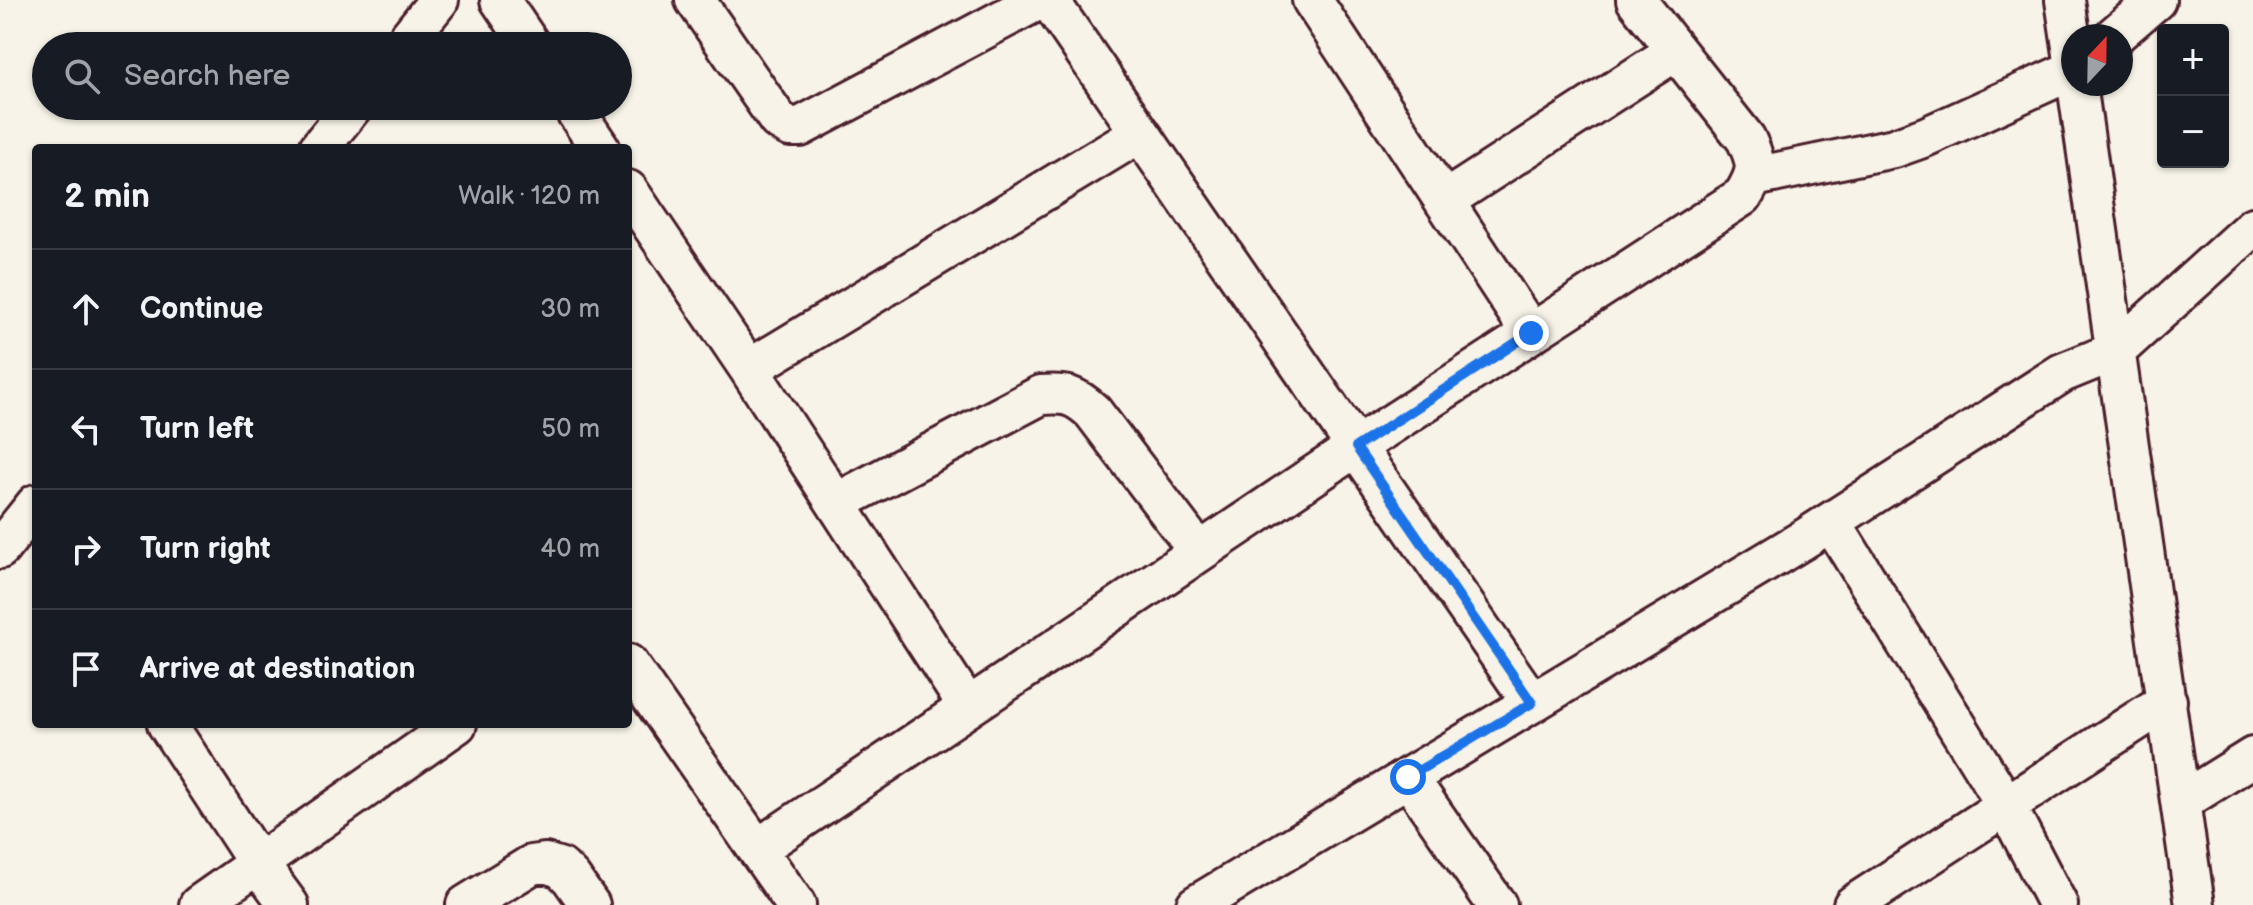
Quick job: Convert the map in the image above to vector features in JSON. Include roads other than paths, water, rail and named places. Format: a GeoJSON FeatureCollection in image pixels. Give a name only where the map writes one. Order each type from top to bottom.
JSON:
{"type":"FeatureCollection","features":[{"type":"Feature","properties":{"kind":"street"},"geometry":{"type":"LineString","coordinates":[[413,32],[439,0]]}},
{"type":"Feature","properties":{"kind":"street"},"geometry":{"type":"LineString","coordinates":[[500,0],[522,32]]}},
{"type":"Feature","properties":{"kind":"street"},"geometry":{"type":"LineString","coordinates":[[695,0],[778,120],[790,127],[800,127],[1058,4],[1140,133],[1532,703]]}},
{"type":"Feature","properties":{"kind":"street"},"geometry":{"type":"LineString","coordinates":[[1312,0],[1531,333]]}},
{"type":"Feature","properties":{"kind":"street"},"geometry":{"type":"LineString","coordinates":[[757,849],[1356,447],[1743,196],[1754,177],[1755,160],[1746,139],[1636,0]]}},
{"type":"Feature","properties":{"kind":"street"},"geometry":{"type":"LineString","coordinates":[[2065,0],[2069,24]]}},
{"type":"Feature","properties":{"kind":"street"},"geometry":{"type":"LineString","coordinates":[[2128,24],[2156,0]]}},
{"type":"Feature","properties":{"kind":"street"},"geometry":{"type":"LineString","coordinates":[[1444,201],[1676,51]]}},
{"type":"Feature","properties":{"kind":"street"},"geometry":{"type":"LineString","coordinates":[[1754,177],[1894,148],[2061,75]]}},
{"type":"Feature","properties":{"kind":"street"},"geometry":{"type":"LineString","coordinates":[[2079,96],[2195,905]]}},
{"type":"Feature","properties":{"kind":"street"},"geometry":{"type":"LineString","coordinates":[[322,144],[342,120]]}},
{"type":"Feature","properties":{"kind":"street"},"geometry":{"type":"LineString","coordinates":[[581,120],[597,144]]}},
{"type":"Feature","properties":{"kind":"street"},"geometry":{"type":"LineString","coordinates":[[749,369],[1140,133]]}},
{"type":"Feature","properties":{"kind":"street"},"geometry":{"type":"LineString","coordinates":[[632,196],[749,369],[968,707]]}},
{"type":"Feature","properties":{"kind":"street"},"geometry":{"type":"LineString","coordinates":[[1196,905],[1831,522],[2062,373],[2116,351],[2253,227]]}},
{"type":"Feature","properties":{"kind":"street"},"geometry":{"type":"LineString","coordinates":[[836,503],[1041,395],[1062,393],[1081,400],[1093,412],[1199,552]]}},
{"type":"Feature","properties":{"kind":"street"},"geometry":{"type":"LineString","coordinates":[[0,549],[32,516]]}},
{"type":"Feature","properties":{"kind":"street"},"geometry":{"type":"LineString","coordinates":[[1831,522],[2006,805],[2058,905]]}},
{"type":"Feature","properties":{"kind":"street"},"geometry":{"type":"LineString","coordinates":[[632,670],[795,905]]}},
{"type":"Feature","properties":{"kind":"street"},"geometry":{"type":"LineString","coordinates":[[1853,905],[2167,701]]}},
{"type":"Feature","properties":{"kind":"street"},"geometry":{"type":"LineString","coordinates":[[170,728],[289,905]]}},
{"type":"Feature","properties":{"kind":"street"},"geometry":{"type":"LineString","coordinates":[[199,905],[451,728]]}},
{"type":"Feature","properties":{"kind":"street"},"geometry":{"type":"LineString","coordinates":[[2181,802],[2253,757]]}},
{"type":"Feature","properties":{"kind":"street"},"geometry":{"type":"LineString","coordinates":[[1408,777],[1497,905]]}},
{"type":"Feature","properties":{"kind":"street"},"geometry":{"type":"LineString","coordinates":[[466,905],[531,865],[545,863],[561,868],[590,905]]}}]}
